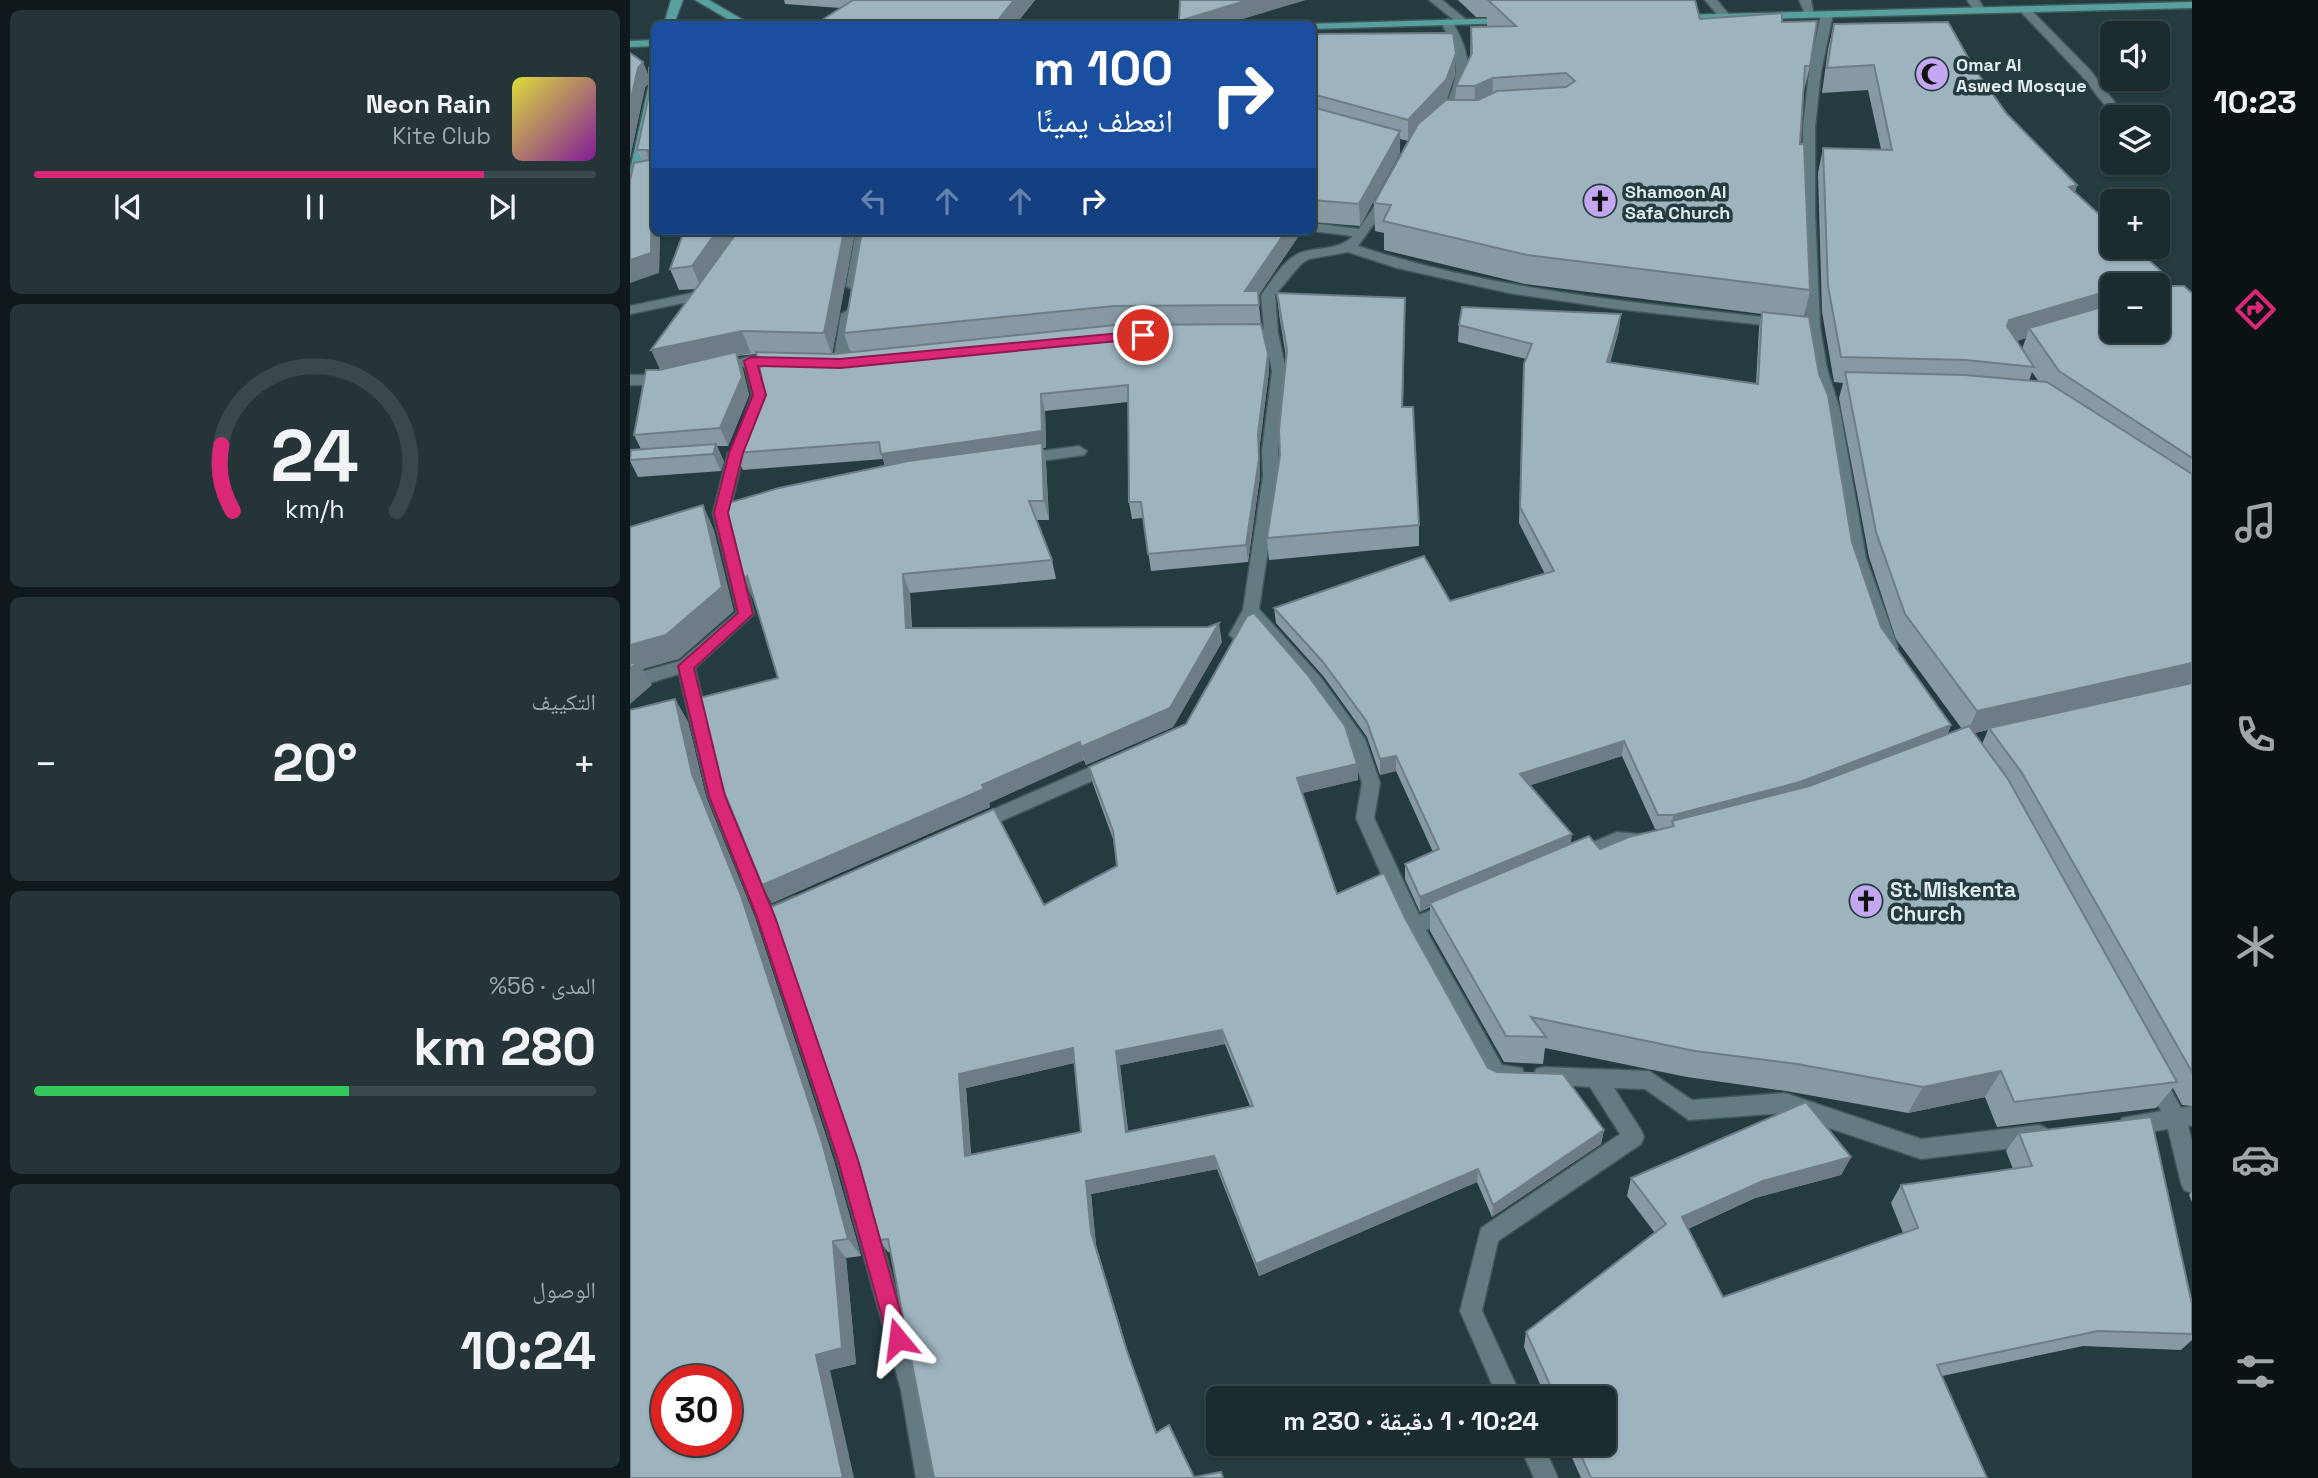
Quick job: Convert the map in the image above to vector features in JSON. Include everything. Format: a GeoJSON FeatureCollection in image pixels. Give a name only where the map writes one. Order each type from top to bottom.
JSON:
{"type":"FeatureCollection","features":[{"type":"Feature","properties":{"kind":"main road"},"geometry":{"type":"LineString","coordinates":[[670,21],[677,0]]}},
{"type":"Feature","properties":{"kind":"main road"},"geometry":{"type":"LineString","coordinates":[[701,0],[739,21]]}},
{"type":"Feature","properties":{"kind":"main road"},"geometry":{"type":"LineString","coordinates":[[1656,19],[1818,14],[1938,17],[1976,5],[2024,9],[2192,5]]}},
{"type":"Feature","properties":{"kind":"main road"},"geometry":{"type":"LineString","coordinates":[[1316,26],[1518,21]]}},
{"type":"Feature","properties":{"kind":"main road"},"geometry":{"type":"LineString","coordinates":[[630,44],[651,43]]}},
{"type":"Feature","properties":{"kind":"main road"},"geometry":{"type":"LineString","coordinates":[[630,199],[638,176],[651,104]]}},
{"type":"Feature","properties":{"kind":"street"},"geometry":{"type":"LineString","coordinates":[[1435,0],[1463,22]]}},
{"type":"Feature","properties":{"kind":"street"},"geometry":{"type":"LineString","coordinates":[[1711,0],[1725,17]]}},
{"type":"Feature","properties":{"kind":"street"},"geometry":{"type":"LineString","coordinates":[[1805,0],[1818,14],[1817,49],[1806,135],[1811,327],[1831,391],[1858,558],[1886,642],[1901,663]]}},
{"type":"Feature","properties":{"kind":"street"},"geometry":{"type":"LineString","coordinates":[[2024,9],[2087,73],[2111,105]]}},
{"type":"Feature","properties":{"kind":"street"},"geometry":{"type":"LineString","coordinates":[[1445,123],[1464,74],[1463,50],[1447,23]]}},
{"type":"Feature","properties":{"kind":"street"},"geometry":{"type":"LineString","coordinates":[[1349,248],[1363,233],[1398,178]]}},
{"type":"Feature","properties":{"kind":"street"},"geometry":{"type":"LineString","coordinates":[[1316,227],[1363,233]]}},
{"type":"Feature","properties":{"kind":"street"},"geometry":{"type":"LineString","coordinates":[[840,363],[862,235]]}},
{"type":"Feature","properties":{"kind":"street"},"geometry":{"type":"LineString","coordinates":[[1229,649],[1251,610],[1266,525],[1279,371],[1271,333],[1268,295],[1296,261],[1315,253],[1349,248],[1425,273],[1500,290],[1811,327]]}},
{"type":"Feature","properties":{"kind":"street"},"geometry":{"type":"LineString","coordinates":[[630,310],[707,294],[721,274]]}},
{"type":"Feature","properties":{"kind":"street"},"geometry":{"type":"LineString","coordinates":[[1229,334],[1271,333]]}},
{"type":"Feature","properties":{"kind":"street"},"geometry":{"type":"LineString","coordinates":[[630,682],[686,666],[746,614],[721,513],[736,444],[759,395],[751,361]]}},
{"type":"Feature","properties":{"kind":"street"},"geometry":{"type":"LineString","coordinates":[[727,366],[751,361],[802,362]]}},
{"type":"Feature","properties":{"kind":"street"},"geometry":{"type":"LineString","coordinates":[[630,380],[679,377]]}},
{"type":"Feature","properties":{"kind":"street"},"geometry":{"type":"LineString","coordinates":[[997,462],[1079,451]]}},
{"type":"Feature","properties":{"kind":"street"},"geometry":{"type":"LineString","coordinates":[[721,513],[760,505]]}},
{"type":"Feature","properties":{"kind":"street"},"geometry":{"type":"LineString","coordinates":[[1251,610],[1316,684],[1356,739],[1371,783],[1365,818],[1415,926],[1496,1074],[1649,1080],[1689,1110],[1785,1103],[1921,1149],[2055,1133]]}},
{"type":"Feature","properties":{"kind":"street"},"geometry":{"type":"LineString","coordinates":[[686,666],[717,796],[766,917],[848,1160],[912,1390],[928,1478]]}},
{"type":"Feature","properties":{"kind":"street"},"geometry":{"type":"LineString","coordinates":[[955,834],[1131,756]]}},
{"type":"Feature","properties":{"kind":"street"},"geometry":{"type":"LineString","coordinates":[[1567,862],[1618,840],[1658,840]]}},
{"type":"Feature","properties":{"kind":"street"},"geometry":{"type":"LineString","coordinates":[[766,917],[816,895]]}},
{"type":"Feature","properties":{"kind":"street"},"geometry":{"type":"LineString","coordinates":[[1415,926],[1465,904]]}},
{"type":"Feature","properties":{"kind":"street"},"geometry":{"type":"LineString","coordinates":[[2142,1058],[2184,1118],[2192,1184]]}},
{"type":"Feature","properties":{"kind":"street"},"geometry":{"type":"LineString","coordinates":[[1505,1386],[1471,1311],[1489,1235],[1634,1137],[1595,1078]]}},
{"type":"Feature","properties":{"kind":"street"},"geometry":{"type":"LineString","coordinates":[[2109,1127],[2184,1118]]}},
{"type":"Feature","properties":{"kind":"street"},"geometry":{"type":"LineString","coordinates":[[1536,1456],[1546,1478]]}},
{"type":"Feature","properties":{"kind":"building"},"geometry":{"type":"Polygon","coordinates":[[[853,0],[1014,0],[997,21],[821,21],[853,0]]]}},
{"type":"Feature","properties":{"kind":"building"},"geometry":{"type":"Polygon","coordinates":[[[1180,0],[1248,0],[1179,21],[1180,0]]]}},
{"type":"Feature","properties":{"kind":"building"},"geometry":{"type":"Polygon","coordinates":[[[1488,0],[1695,0],[1700,19],[1782,13],[1782,22],[1817,21],[1810,66],[1805,66],[1800,144],[1804,144],[1810,290],[1527,255],[1383,221],[1391,205],[1374,203],[1418,124],[1446,100],[1478,100],[1497,91],[1566,87],[1575,81],[1566,73],[1493,78],[1475,86],[1456,86],[1472,53],[1471,27],[1516,26],[1488,0]]]}},
{"type":"Feature","properties":{"kind":"building"},"geometry":{"type":"Polygon","coordinates":[[[1948,22],[1974,68],[2007,114],[2077,185],[2069,187],[2100,215],[2100,259],[2148,259],[2163,273],[2100,273],[2100,293],[2009,320],[2007,326],[2034,367],[1966,360],[1841,357],[1828,286],[1823,148],[1892,150],[1874,65],[1827,68],[1834,24],[1948,22]]]}},
{"type":"Feature","properties":{"kind":"building"},"geometry":{"type":"Polygon","coordinates":[[[1453,33],[1456,53],[1446,80],[1408,120],[1316,95],[1316,34],[1453,33]]]}},
{"type":"Feature","properties":{"kind":"building"},"geometry":{"type":"Polygon","coordinates":[[[630,53],[643,62],[638,68],[630,103],[630,53]]]}},
{"type":"Feature","properties":{"kind":"building"},"geometry":{"type":"Polygon","coordinates":[[[649,69],[651,253],[630,260],[630,180],[634,163],[649,160],[648,150],[637,150],[649,95],[649,69]]]}},
{"type":"Feature","properties":{"kind":"building"},"geometry":{"type":"Polygon","coordinates":[[[1316,108],[1400,131],[1359,204],[1316,200],[1316,108]]]}},
{"type":"Feature","properties":{"kind":"building"},"geometry":{"type":"Polygon","coordinates":[[[683,235],[714,235],[692,266],[670,269],[683,235]]]}},
{"type":"Feature","properties":{"kind":"building"},"geometry":{"type":"Polygon","coordinates":[[[735,235],[843,235],[824,333],[742,331],[651,350],[735,235]]]}},
{"type":"Feature","properties":{"kind":"building"},"geometry":{"type":"Polygon","coordinates":[[[861,235],[1283,235],[1245,291],[1258,291],[1259,305],[1114,306],[844,333],[861,235]]]}},
{"type":"Feature","properties":{"kind":"building"},"geometry":{"type":"Polygon","coordinates":[[[2170,286],[2184,286],[2192,293],[2192,458],[2059,371],[2029,328],[2100,307],[2100,343],[2170,343],[2170,286]]]}},
{"type":"Feature","properties":{"kind":"building"},"geometry":{"type":"Polygon","coordinates":[[[1277,293],[1405,298],[1402,407],[1413,407],[1419,525],[1267,538],[1280,455],[1279,430],[1287,350],[1277,293]]]}},
{"type":"Feature","properties":{"kind":"building"},"geometry":{"type":"Polygon","coordinates":[[[1462,307],[1621,314],[1607,362],[1758,384],[1762,312],[1809,317],[1819,374],[1828,395],[1852,542],[1881,627],[1951,725],[1800,782],[1674,815],[1658,815],[1624,741],[1520,774],[1572,834],[1420,897],[1405,864],[1439,849],[1396,756],[1380,759],[1367,722],[1323,662],[1274,608],[1424,556],[1450,601],[1554,571],[1520,507],[1524,364],[1532,344],[1459,325],[1462,307]]]}},
{"type":"Feature","properties":{"kind":"building"},"geometry":{"type":"Polygon","coordinates":[[[1261,324],[1268,354],[1258,434],[1259,459],[1246,545],[1148,554],[1141,502],[1129,502],[1128,385],[1041,394],[1042,431],[881,454],[879,442],[735,453],[762,379],[756,352],[834,354],[1115,325],[1261,324]]]}},
{"type":"Feature","properties":{"kind":"building"},"geometry":{"type":"Polygon","coordinates":[[[736,352],[742,377],[720,428],[634,435],[646,370],[659,370],[736,352]]]}},
{"type":"Feature","properties":{"kind":"building"},"geometry":{"type":"Polygon","coordinates":[[[1845,372],[1965,375],[2047,382],[2192,474],[2192,663],[1977,711],[1905,614],[1876,532],[1845,372]]]}},
{"type":"Feature","properties":{"kind":"building"},"geometry":{"type":"Polygon","coordinates":[[[1042,443],[1044,501],[1029,501],[1052,560],[903,574],[906,628],[1208,627],[1219,623],[1170,708],[1081,747],[1080,742],[982,785],[984,789],[762,885],[718,777],[699,698],[778,678],[747,576],[744,579],[725,504],[779,488],[908,461],[1042,443]]]}},
{"type":"Feature","properties":{"kind":"building"},"geometry":{"type":"Polygon","coordinates":[[[716,444],[713,454],[630,460],[631,450],[716,444]]]}},
{"type":"Feature","properties":{"kind":"building"},"geometry":{"type":"Polygon","coordinates":[[[703,505],[722,587],[666,635],[630,645],[630,527],[703,505]]]}},
{"type":"Feature","properties":{"kind":"building"},"geometry":{"type":"Polygon","coordinates":[[[1254,613],[1307,674],[1345,726],[1357,764],[1297,778],[1337,894],[1384,873],[1405,918],[1488,1068],[1497,1072],[1563,1074],[1604,1130],[1493,1205],[1478,1169],[1256,1264],[1214,1156],[1086,1181],[1091,1232],[1126,1348],[1156,1433],[1169,1425],[1194,1477],[1221,1472],[1223,1478],[934,1478],[888,1239],[879,1240],[771,907],[994,809],[1044,905],[1117,866],[1113,831],[1089,767],[1186,724],[1247,616],[1254,613]],[[1222,1030],[1116,1051],[1126,1132],[1253,1106],[1222,1030]],[[1073,1048],[959,1074],[965,1156],[1081,1132],[1073,1048]]]}},
{"type":"Feature","properties":{"kind":"building"},"geometry":{"type":"Polygon","coordinates":[[[2192,683],[2192,1072],[2022,773],[1989,728],[2192,683]]]}},
{"type":"Feature","properties":{"kind":"building"},"geometry":{"type":"Polygon","coordinates":[[[675,699],[692,774],[741,896],[822,1142],[848,1239],[833,1241],[842,1348],[816,1355],[843,1478],[630,1478],[630,710],[675,699]]]}},
{"type":"Feature","properties":{"kind":"building","name":"St. Miskenta Church"},"geometry":{"type":"Polygon","coordinates":[[[1969,726],[2008,779],[2177,1082],[2014,1102],[2001,1071],[1923,1087],[1797,1064],[1695,1051],[1531,1017],[1546,1037],[1506,1036],[1430,903],[1589,836],[1600,849],[1629,837],[1674,826],[1672,821],[1809,786],[1969,726]]]}},
{"type":"Feature","properties":{"kind":"building"},"geometry":{"type":"Polygon","coordinates":[[[1806,1102],[1851,1157],[1763,1181],[1682,1217],[1723,1297],[1918,1228],[1901,1185],[2032,1166],[2019,1133],[2151,1117],[2192,1304],[2192,1334],[2098,1331],[1937,1365],[1987,1478],[1591,1478],[1581,1456],[1616,1456],[1616,1386],[1551,1386],[1526,1332],[1666,1224],[1631,1178],[1806,1102]]]}},
{"type":"Feature","properties":{"kind":"place","name":"Omar Al Aswed Mosque"},"geometry":{"type":"Point","coordinates":[1932,74]}},
{"type":"Feature","properties":{"kind":"place","name":"Shamoon Al Safa Church"},"geometry":{"type":"Point","coordinates":[1600,201]}},
{"type":"Feature","properties":{"kind":"place","name":"St. Miskenta Church"},"geometry":{"type":"Point","coordinates":[1866,901]}},
{"type":"Feature","properties":{"kind":"route"},"geometry":{"type":"LineString","coordinates":[[898,1339],[848,1160],[766,917],[717,796],[686,666],[746,614],[721,513],[736,453],[759,395],[751,361],[840,363],[1118,335],[1143,335]]}}]}
